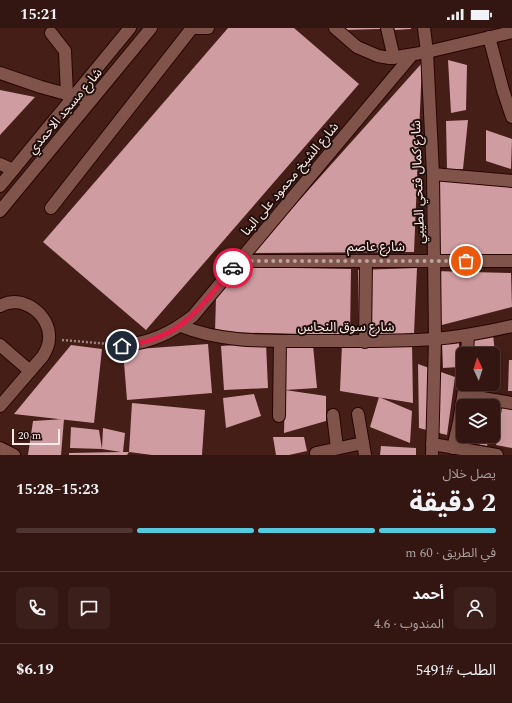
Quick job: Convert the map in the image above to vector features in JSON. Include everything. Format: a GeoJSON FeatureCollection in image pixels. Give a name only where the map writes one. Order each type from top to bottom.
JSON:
{"type":"FeatureCollection","features":[{"type":"Feature","properties":{"kind":"street"},"geometry":{"type":"LineString","coordinates":[[0,186],[71,95],[130,28]]}},
{"type":"Feature","properties":{"kind":"street","name":"شارع مسجد الاحمدي"},"geometry":{"type":"LineString","coordinates":[[0,211],[151,28]]}},
{"type":"Feature","properties":{"kind":"street"},"geometry":{"type":"LineString","coordinates":[[51,208],[192,28]]}},
{"type":"Feature","properties":{"kind":"street"},"geometry":{"type":"LineString","coordinates":[[196,28],[208,28]]}},
{"type":"Feature","properties":{"kind":"street"},"geometry":{"type":"LineString","coordinates":[[335,28],[357,47],[367,53],[394,58],[427,52],[512,32]]}},
{"type":"Feature","properties":{"kind":"street"},"geometry":{"type":"LineString","coordinates":[[387,28],[394,58]]}},
{"type":"Feature","properties":{"kind":"street","name":"شارع كمال فتحي الطيبي"},"geometry":{"type":"LineString","coordinates":[[424,28],[427,52],[433,174],[435,339],[432,450]]}},
{"type":"Feature","properties":{"kind":"street"},"geometry":{"type":"LineString","coordinates":[[51,33],[65,52],[71,95]]}},
{"type":"Feature","properties":{"kind":"street"},"geometry":{"type":"LineString","coordinates":[[490,37],[507,90],[512,117]]}},
{"type":"Feature","properties":{"kind":"street","name":"شارع الشيخ محمود على البنا"},"geometry":{"type":"LineString","coordinates":[[122,346],[153,340],[181,326],[193,316],[412,55]]}},
{"type":"Feature","properties":{"kind":"street"},"geometry":{"type":"LineString","coordinates":[[0,73],[92,101]]}},
{"type":"Feature","properties":{"kind":"street"},"geometry":{"type":"LineString","coordinates":[[0,164],[13,170]]}},
{"type":"Feature","properties":{"kind":"street"},"geometry":{"type":"LineString","coordinates":[[433,174],[512,181]]}},
{"type":"Feature","properties":{"kind":"street","name":"شارع عاصم"},"geometry":{"type":"LineString","coordinates":[[240,261],[512,261]]}},
{"type":"Feature","properties":{"kind":"street"},"geometry":{"type":"LineString","coordinates":[[365,342],[366,261]]}},
{"type":"Feature","properties":{"kind":"street"},"geometry":{"type":"LineString","coordinates":[[0,306],[10,302],[18,302],[34,308],[44,320],[50,338],[48,348],[43,356],[0,406]]}},
{"type":"Feature","properties":{"kind":"street","name":"شارع سوق النحاس"},"geometry":{"type":"LineString","coordinates":[[181,326],[195,332],[211,336],[280,341],[365,342],[435,339],[468,335],[512,326]]}},
{"type":"Feature","properties":{"kind":"street"},"geometry":{"type":"LineString","coordinates":[[467,347],[468,335]]}},
{"type":"Feature","properties":{"kind":"street"},"geometry":{"type":"LineString","coordinates":[[279,416],[280,341]]}},
{"type":"Feature","properties":{"kind":"street"},"geometry":{"type":"LineString","coordinates":[[0,345],[30,372]]}},
{"type":"Feature","properties":{"kind":"street"},"geometry":{"type":"LineString","coordinates":[[453,448],[464,391]]}},
{"type":"Feature","properties":{"kind":"street"},"geometry":{"type":"LineString","coordinates":[[471,391],[512,403]]}},
{"type":"Feature","properties":{"kind":"street"},"geometry":{"type":"LineString","coordinates":[[333,414],[337,448]]}},
{"type":"Feature","properties":{"kind":"street"},"geometry":{"type":"LineString","coordinates":[[316,453],[337,448],[364,449],[358,414]]}},
{"type":"Feature","properties":{"kind":"street"},"geometry":{"type":"LineString","coordinates":[[0,448],[14,455]]}},
{"type":"Feature","properties":{"kind":"street"},"geometry":{"type":"LineString","coordinates":[[432,450],[453,448],[497,455]]}},
{"type":"Feature","properties":{"kind":"path"},"geometry":{"type":"LineString","coordinates":[[50,338],[122,346]]}},
{"type":"Feature","properties":{"kind":"building"},"geometry":{"type":"Polygon","coordinates":[[[228,28],[294,28],[359,84],[146,330],[43,242],[228,28]]]}},
{"type":"Feature","properties":{"kind":"building"},"geometry":{"type":"Polygon","coordinates":[[[344,28],[380,28],[380,29],[344,30],[344,28]]]}},
{"type":"Feature","properties":{"kind":"building"},"geometry":{"type":"Polygon","coordinates":[[[394,28],[411,28],[411,29],[395,30],[394,28]]]}},
{"type":"Feature","properties":{"kind":"building"},"geometry":{"type":"Polygon","coordinates":[[[448,60],[467,65],[466,110],[451,113],[448,60]]]}},
{"type":"Feature","properties":{"kind":"building"},"geometry":{"type":"Polygon","coordinates":[[[422,63],[414,252],[252,253],[422,63]]]}},
{"type":"Feature","properties":{"kind":"building"},"geometry":{"type":"Polygon","coordinates":[[[0,90],[35,97],[0,135],[0,90]]]}},
{"type":"Feature","properties":{"kind":"building"},"geometry":{"type":"Polygon","coordinates":[[[468,120],[463,169],[447,170],[446,121],[468,120]]]}},
{"type":"Feature","properties":{"kind":"building"},"geometry":{"type":"Polygon","coordinates":[[[486,130],[512,139],[511,169],[486,161],[486,130]]]}},
{"type":"Feature","properties":{"kind":"building"},"geometry":{"type":"Polygon","coordinates":[[[434,180],[512,186],[512,255],[430,255],[434,180]]]}},
{"type":"Feature","properties":{"kind":"building"},"geometry":{"type":"Polygon","coordinates":[[[239,267],[351,269],[350,335],[215,332],[216,297],[239,267]]]}},
{"type":"Feature","properties":{"kind":"building"},"geometry":{"type":"Polygon","coordinates":[[[417,268],[414,333],[359,338],[358,270],[417,268]]]}},
{"type":"Feature","properties":{"kind":"building"},"geometry":{"type":"Polygon","coordinates":[[[433,271],[511,273],[512,307],[434,327],[433,271]]]}},
{"type":"Feature","properties":{"kind":"building"},"geometry":{"type":"Polygon","coordinates":[[[493,334],[494,347],[462,347],[462,341],[493,334]]]}},
{"type":"Feature","properties":{"kind":"building"},"geometry":{"type":"Polygon","coordinates":[[[442,342],[459,342],[459,347],[456,347],[456,367],[443,368],[442,342]]]}},
{"type":"Feature","properties":{"kind":"building"},"geometry":{"type":"Polygon","coordinates":[[[266,343],[268,388],[224,390],[221,346],[266,343]]]}},
{"type":"Feature","properties":{"kind":"building"},"geometry":{"type":"Polygon","coordinates":[[[274,343],[313,345],[317,388],[285,390],[274,343]]]}},
{"type":"Feature","properties":{"kind":"building"},"geometry":{"type":"Polygon","coordinates":[[[412,343],[413,403],[340,391],[342,344],[412,343]]]}},
{"type":"Feature","properties":{"kind":"building"},"geometry":{"type":"Polygon","coordinates":[[[208,344],[212,393],[127,400],[123,350],[208,344]]]}},
{"type":"Feature","properties":{"kind":"building"},"geometry":{"type":"Polygon","coordinates":[[[71,345],[102,349],[94,423],[14,414],[71,345]]]}},
{"type":"Feature","properties":{"kind":"building"},"geometry":{"type":"Polygon","coordinates":[[[509,360],[512,360],[512,391],[508,391],[509,360]]]}},
{"type":"Feature","properties":{"kind":"building"},"geometry":{"type":"Polygon","coordinates":[[[418,364],[455,377],[447,435],[419,428],[418,364]]]}},
{"type":"Feature","properties":{"kind":"building"},"geometry":{"type":"Polygon","coordinates":[[[285,390],[326,396],[326,421],[284,433],[285,390]]]}},
{"type":"Feature","properties":{"kind":"building"},"geometry":{"type":"Polygon","coordinates":[[[254,394],[261,416],[226,428],[223,398],[254,394]]]}},
{"type":"Feature","properties":{"kind":"building"},"geometry":{"type":"Polygon","coordinates":[[[379,397],[412,411],[410,443],[370,427],[379,397]]]}},
{"type":"Feature","properties":{"kind":"building"},"geometry":{"type":"Polygon","coordinates":[[[132,403],[205,410],[202,455],[152,455],[129,452],[132,403]]]}},
{"type":"Feature","properties":{"kind":"building"},"geometry":{"type":"Polygon","coordinates":[[[502,408],[512,409],[512,448],[496,445],[496,443],[500,443],[500,420],[502,408]]]}},
{"type":"Feature","properties":{"kind":"building"},"geometry":{"type":"Polygon","coordinates":[[[64,419],[61,455],[28,455],[33,421],[64,419]]]}},
{"type":"Feature","properties":{"kind":"building"},"geometry":{"type":"Polygon","coordinates":[[[71,427],[99,430],[102,449],[70,448],[71,427]]]}},
{"type":"Feature","properties":{"kind":"building"},"geometry":{"type":"Polygon","coordinates":[[[103,428],[125,433],[123,452],[129,452],[127,455],[69,455],[69,453],[121,452],[102,449],[103,428]]]}},
{"type":"Feature","properties":{"kind":"building"},"geometry":{"type":"Polygon","coordinates":[[[273,437],[304,437],[307,451],[289,455],[276,455],[273,437]]]}},
{"type":"Feature","properties":{"kind":"building"},"geometry":{"type":"Polygon","coordinates":[[[473,443],[488,443],[487,446],[473,443]]]}},
{"type":"Feature","properties":{"kind":"building"},"geometry":{"type":"Polygon","coordinates":[[[381,446],[416,448],[416,455],[380,455],[381,446]]]}},
{"type":"Feature","properties":{"kind":"way so far"},"geometry":{"type":"LineString","coordinates":[[233,268],[240,261],[466,261]]}},
{"type":"Feature","properties":{"kind":"route"},"geometry":{"type":"LineString","coordinates":[[122,346],[153,340],[181,326],[193,316],[233,268]]}}]}
